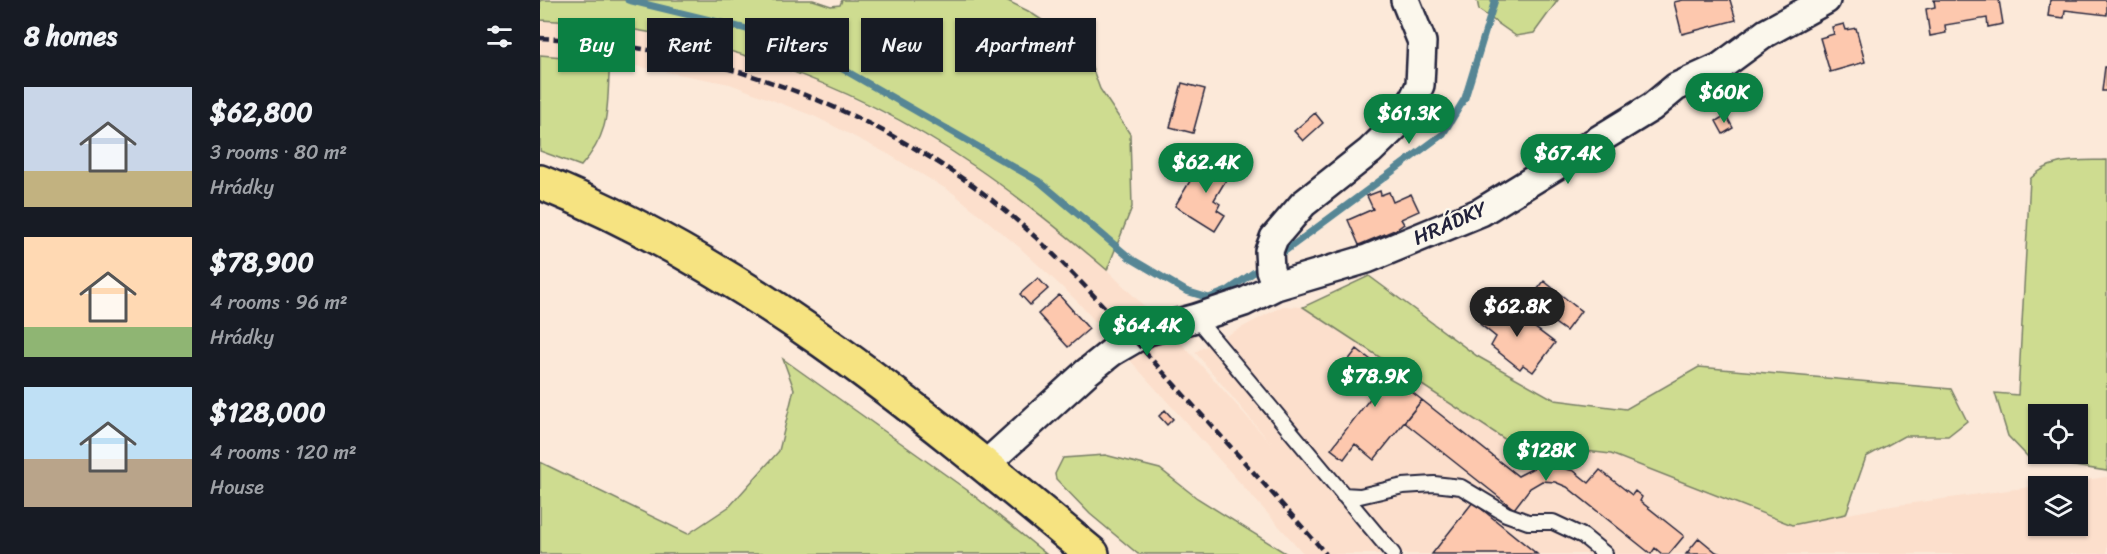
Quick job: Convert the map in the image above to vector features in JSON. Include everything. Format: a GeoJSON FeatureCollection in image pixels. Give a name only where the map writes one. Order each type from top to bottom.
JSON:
{"type":"FeatureCollection","features":[{"type":"Feature","properties":{"kind":"main road"},"geometry":{"type":"LineString","coordinates":[[540,182],[649,232],[802,325],[985,465],[1092,554]]}},
{"type":"Feature","properties":{"kind":"street"},"geometry":{"type":"LineString","coordinates":[[1271,269],[1274,238],[1303,204],[1370,152],[1405,117],[1420,85],[1422,42],[1405,0]]}},
{"type":"Feature","properties":{"kind":"street","name":"HRÁDKY"},"geometry":{"type":"LineString","coordinates":[[985,465],[1112,352],[1148,331],[1244,302],[1271,269],[1367,259],[1481,212],[1652,107],[1676,87],[1720,67],[1766,33],[1826,0]]}},
{"type":"Feature","properties":{"kind":"lane"},"geometry":{"type":"LineString","coordinates":[[1196,318],[1393,554]]}},
{"type":"Feature","properties":{"kind":"lane"},"geometry":{"type":"LineString","coordinates":[[1343,495],[1360,496],[1403,486],[1434,484],[1461,487],[1506,514],[1528,522],[1553,522],[1583,536],[1605,554]]}},
{"type":"Feature","properties":{"kind":"shaded area"},"geometry":{"type":"Polygon","coordinates":[[[540,20],[558,22],[558,57],[540,55],[540,20]]]}},
{"type":"Feature","properties":{"kind":"shaded area"},"geometry":{"type":"Polygon","coordinates":[[[635,30],[647,32],[647,68],[635,66],[635,30]]]}},
{"type":"Feature","properties":{"kind":"shaded area"},"geometry":{"type":"Polygon","coordinates":[[[733,51],[739,52],[745,54],[745,72],[791,72],[830,87],[904,124],[973,165],[1047,219],[1107,270],[1176,337],[1272,445],[1195,352],[1283,306],[1303,307],[1509,442],[1611,454],[1792,525],[1884,507],[2028,487],[2028,536],[2088,536],[2088,480],[2107,477],[2107,554],[1304,554],[1076,300],[1018,246],[953,193],[888,154],[816,117],[730,84],[667,72],[733,72],[733,51]]]}},
{"type":"Feature","properties":{"kind":"green space"},"geometry":{"type":"Polygon","coordinates":[[[540,0],[813,0],[831,6],[840,5],[842,0],[1006,0],[1039,18],[955,18],[955,72],[1094,72],[1100,89],[1130,134],[1132,207],[1107,270],[1042,216],[991,178],[925,135],[874,107],[791,72],[849,72],[849,18],[745,18],[745,56],[733,52],[733,18],[647,18],[647,32],[635,30],[635,18],[558,18],[558,22],[540,20],[540,0]]]}},
{"type":"Feature","properties":{"kind":"green space"},"geometry":{"type":"Polygon","coordinates":[[[1477,0],[1558,0],[1534,33],[1516,36],[1479,10],[1477,0]]]}},
{"type":"Feature","properties":{"kind":"green space"},"geometry":{"type":"Polygon","coordinates":[[[540,55],[558,57],[558,72],[610,72],[608,105],[603,129],[591,153],[581,166],[540,151],[540,55]]]}},
{"type":"Feature","properties":{"kind":"green space"},"geometry":{"type":"Polygon","coordinates":[[[2107,160],[2107,471],[2062,464],[2088,464],[2088,404],[2028,404],[2028,457],[2008,436],[1995,393],[2018,395],[2030,179],[2047,167],[2076,161],[2107,160]]]}},
{"type":"Feature","properties":{"kind":"green space"},"geometry":{"type":"Polygon","coordinates":[[[1369,276],[1477,356],[1555,400],[1626,409],[1699,367],[1951,389],[1967,421],[1948,436],[1904,436],[1866,457],[1846,514],[1792,525],[1611,454],[1509,442],[1303,307],[1369,276]]]}},
{"type":"Feature","properties":{"kind":"green space"},"geometry":{"type":"Polygon","coordinates":[[[783,359],[967,490],[1046,554],[540,554],[540,462],[688,534],[730,506],[779,451],[794,389],[783,359]]]}},
{"type":"Feature","properties":{"kind":"green space"},"geometry":{"type":"Polygon","coordinates":[[[1105,455],[1160,469],[1197,498],[1287,554],[1138,554],[1090,514],[1056,479],[1055,474],[1063,458],[1105,455]]]}},
{"type":"Feature","properties":{"kind":"building"},"geometry":{"type":"Polygon","coordinates":[[[1730,0],[1736,20],[1682,34],[1674,2],[1730,0]]]}},
{"type":"Feature","properties":{"kind":"building"},"geometry":{"type":"Polygon","coordinates":[[[1934,0],[1999,0],[2003,24],[1988,27],[1987,18],[1945,25],[1946,33],[1930,36],[1926,9],[1935,7],[1934,0]]]}},
{"type":"Feature","properties":{"kind":"building"},"geometry":{"type":"Polygon","coordinates":[[[2050,0],[2107,0],[2107,15],[2065,10],[2064,18],[2048,16],[2050,0]]]}},
{"type":"Feature","properties":{"kind":"building"},"geometry":{"type":"Polygon","coordinates":[[[1844,24],[1846,30],[1856,28],[1865,62],[1830,72],[1820,38],[1834,34],[1832,27],[1844,24]]]}},
{"type":"Feature","properties":{"kind":"building"},"geometry":{"type":"Polygon","coordinates":[[[2105,67],[2107,67],[2107,91],[2102,91],[2105,67]]]}},
{"type":"Feature","properties":{"kind":"building"},"geometry":{"type":"Polygon","coordinates":[[[1182,83],[1205,89],[1193,133],[1170,127],[1182,83]]]}},
{"type":"Feature","properties":{"kind":"building"},"geometry":{"type":"Polygon","coordinates":[[[1315,113],[1323,123],[1303,141],[1294,131],[1315,113]]]}},
{"type":"Feature","properties":{"kind":"building"},"geometry":{"type":"Polygon","coordinates":[[[1726,115],[1733,128],[1723,134],[1716,121],[1726,115]]]}},
{"type":"Feature","properties":{"kind":"building"},"geometry":{"type":"Polygon","coordinates":[[[1222,155],[1236,163],[1214,200],[1220,204],[1217,210],[1225,215],[1215,231],[1175,206],[1196,171],[1206,178],[1222,155]]]}},
{"type":"Feature","properties":{"kind":"building"},"geometry":{"type":"Polygon","coordinates":[[[1380,191],[1381,195],[1389,192],[1393,202],[1411,194],[1419,211],[1401,219],[1404,224],[1397,229],[1359,245],[1348,220],[1373,209],[1367,196],[1380,191]]]}},
{"type":"Feature","properties":{"kind":"building"},"geometry":{"type":"Polygon","coordinates":[[[1038,278],[1048,289],[1030,305],[1020,294],[1038,278]]]}},
{"type":"Feature","properties":{"kind":"building"},"geometry":{"type":"Polygon","coordinates":[[[1544,281],[1581,311],[1566,331],[1527,303],[1544,281]]]}},
{"type":"Feature","properties":{"kind":"building"},"geometry":{"type":"Polygon","coordinates":[[[1059,295],[1089,329],[1068,347],[1038,314],[1059,295]]]}},
{"type":"Feature","properties":{"kind":"building"},"geometry":{"type":"Polygon","coordinates":[[[1495,303],[1511,315],[1514,312],[1555,343],[1533,372],[1523,365],[1520,369],[1491,346],[1496,337],[1480,324],[1495,303]]]}},
{"type":"Feature","properties":{"kind":"building"},"geometry":{"type":"Polygon","coordinates":[[[1357,349],[1422,400],[1374,460],[1355,444],[1344,459],[1331,449],[1372,396],[1340,371],[1357,349]]]}},
{"type":"Feature","properties":{"kind":"building"},"geometry":{"type":"Polygon","coordinates":[[[1422,400],[1518,476],[1543,463],[1574,471],[1589,483],[1600,470],[1632,495],[1635,491],[1642,497],[1640,501],[1684,536],[1669,554],[1662,554],[1655,548],[1651,554],[1567,487],[1555,482],[1542,481],[1530,488],[1514,509],[1404,422],[1422,400]]]}},
{"type":"Feature","properties":{"kind":"building"},"geometry":{"type":"Polygon","coordinates":[[[1165,410],[1173,419],[1167,425],[1159,416],[1165,410]]]}},
{"type":"Feature","properties":{"kind":"building"},"geometry":{"type":"Polygon","coordinates":[[[1473,502],[1537,554],[1432,554],[1473,502]]]}},
{"type":"Feature","properties":{"kind":"building"},"geometry":{"type":"Polygon","coordinates":[[[1699,538],[1716,552],[1721,554],[1686,554],[1699,538]]]}},
{"type":"Feature","properties":{"kind":"waterway"},"geometry":{"type":"LineString","coordinates":[[628,0],[792,40],[1040,182],[1130,258],[1186,291],[1209,298],[1227,291],[1263,266]]}},
{"type":"Feature","properties":{"kind":"waterway"},"geometry":{"type":"LineString","coordinates":[[1277,257],[1443,134],[1465,98],[1495,0]]}},
{"type":"Feature","properties":{"kind":"railway"},"geometry":{"type":"LineString","coordinates":[[540,38],[596,42],[652,51],[707,63],[761,79],[813,98],[865,122],[914,148],[962,178],[1014,218],[1086,287],[1326,554]]}}]}
